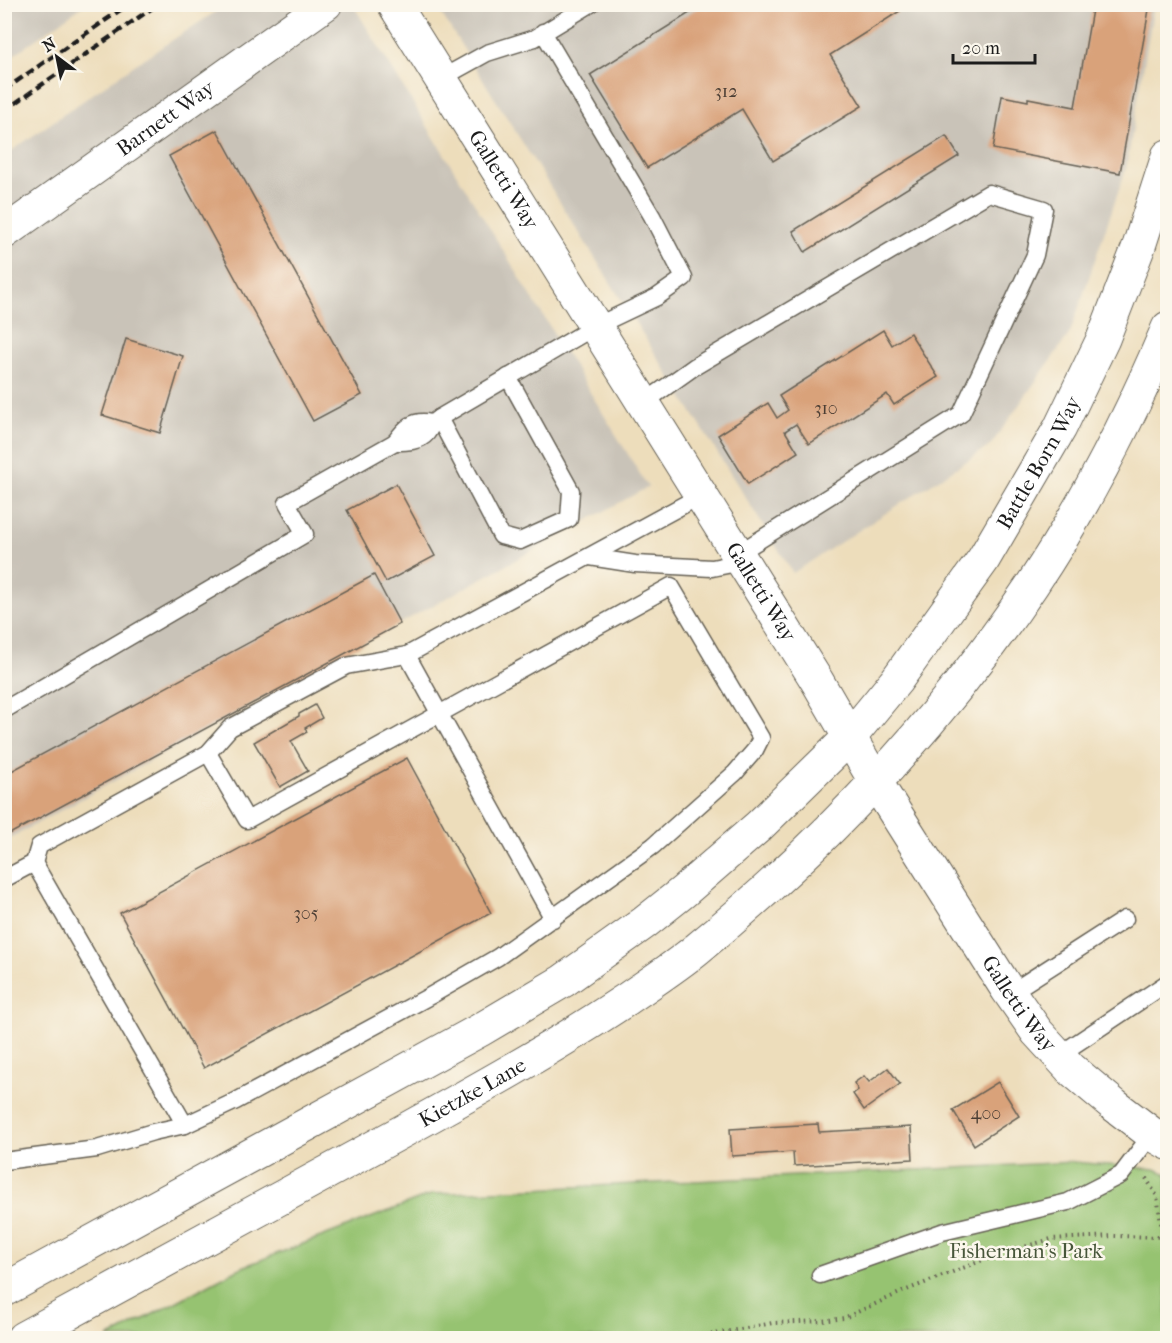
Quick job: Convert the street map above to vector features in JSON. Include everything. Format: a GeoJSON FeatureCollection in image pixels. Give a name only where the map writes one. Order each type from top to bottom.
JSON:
{"type":"FeatureCollection","features":[{"type":"Feature","properties":{"kind":"main road","name":"Galletti Way"},"geometry":{"type":"LineString","coordinates":[[394,4],[850,737],[875,781],[1010,993],[1037,1032],[1071,1069],[1105,1098],[1151,1145]]}},
{"type":"Feature","properties":{"kind":"main road","name":"Battle Born Way"},"geometry":{"type":"LineString","coordinates":[[850,737],[896,681],[983,560],[1060,428],[1103,339],[1139,246],[1167,156]]}},
{"type":"Feature","properties":{"kind":"main road"},"geometry":{"type":"LineString","coordinates":[[875,781],[963,678],[1031,586],[1084,501],[1108,457],[1147,377],[1167,328]]}},
{"type":"Feature","properties":{"kind":"main road"},"geometry":{"type":"LineString","coordinates":[[4,1290],[480,1030],[563,981],[683,892],[759,826],[850,737]]}},
{"type":"Feature","properties":{"kind":"main road","name":"Kietzke Lane"},"geometry":{"type":"LineString","coordinates":[[23,1338],[476,1091],[573,1035],[697,950],[805,854],[875,781]]}},
{"type":"Feature","properties":{"kind":"street","name":"Barnett Way"},"geometry":{"type":"LineString","coordinates":[[4,233],[326,4]]}},
{"type":"Feature","properties":{"kind":"lane"},"geometry":{"type":"LineString","coordinates":[[440,79],[487,53],[535,38],[591,4]]}},
{"type":"Feature","properties":{"kind":"lane"},"geometry":{"type":"LineString","coordinates":[[4,710],[305,534],[287,502],[395,442],[404,429],[420,421],[435,420],[594,327],[657,297],[684,278],[651,216],[543,32]]}},
{"type":"Feature","properties":{"kind":"lane"},"geometry":{"type":"LineString","coordinates":[[590,557],[635,564],[712,567],[739,558],[961,414],[1035,255],[1044,209],[989,193],[694,368],[642,404]]}},
{"type":"Feature","properties":{"kind":"lane"},"geometry":{"type":"LineString","coordinates":[[435,420],[501,536],[520,541],[569,519],[571,491],[508,377]]}},
{"type":"Feature","properties":{"kind":"lane"},"geometry":{"type":"LineString","coordinates":[[4,879],[34,863],[39,846],[208,753],[230,728],[346,666],[407,655],[700,496]]}},
{"type":"Feature","properties":{"kind":"lane"},"geometry":{"type":"LineString","coordinates":[[4,1161],[97,1149],[185,1125],[236,1101],[430,996],[498,957],[653,846],[735,773],[755,750],[761,738],[671,586],[247,820],[208,753]]}},
{"type":"Feature","properties":{"kind":"lane"},"geometry":{"type":"LineString","coordinates":[[407,655],[553,919]]}},
{"type":"Feature","properties":{"kind":"lane"},"geometry":{"type":"LineString","coordinates":[[34,863],[185,1125]]}},
{"type":"Feature","properties":{"kind":"lane"},"geometry":{"type":"LineString","coordinates":[[1010,993],[1125,919]]}},
{"type":"Feature","properties":{"kind":"lane"},"geometry":{"type":"LineString","coordinates":[[1059,1055],[1167,983]]}},
{"type":"Feature","properties":{"kind":"lane"},"geometry":{"type":"LineString","coordinates":[[820,1275],[942,1232],[1068,1202],[1121,1175],[1151,1145]]}},
{"type":"Feature","properties":{"kind":"path"},"geometry":{"type":"LineString","coordinates":[[675,1338],[708,1335],[772,1323],[844,1318],[904,1291],[996,1256],[1051,1239],[1113,1236],[1165,1237],[1151,1145]]}},
{"type":"Feature","properties":{"kind":"shaded area"},"geometry":{"type":"Polygon","coordinates":[[[5,4],[84,4],[84,5],[5,61],[5,4]]]}},
{"type":"Feature","properties":{"kind":"shaded area"},"geometry":{"type":"Polygon","coordinates":[[[226,5],[353,5],[648,487],[5,841],[4,156],[133,66],[226,5]]]}},
{"type":"Feature","properties":{"kind":"shaded area"},"geometry":{"type":"Polygon","coordinates":[[[436,5],[1154,5],[1126,169],[1070,333],[990,446],[793,573],[436,5]]]}},
{"type":"Feature","properties":{"kind":"green space","name":"Fisherman's Park"},"geometry":{"type":"Polygon","coordinates":[[[1074,1162],[1155,1169],[1167,1174],[1167,1338],[108,1338],[240,1268],[433,1194],[1074,1162]]]}},
{"type":"Feature","properties":{"kind":"building"},"geometry":{"type":"Polygon","coordinates":[[[704,4],[911,4],[830,55],[862,106],[773,161],[742,109],[647,168],[590,75],[704,4]]]}},
{"type":"Feature","properties":{"kind":"building"},"geometry":{"type":"Polygon","coordinates":[[[1093,4],[1150,4],[1120,173],[993,149],[1002,96],[1028,101],[1028,98],[1075,107],[1093,4]]]}},
{"type":"Feature","properties":{"kind":"building"},"geometry":{"type":"Polygon","coordinates":[[[217,130],[362,395],[313,421],[169,156],[217,130]]]}},
{"type":"Feature","properties":{"kind":"building"},"geometry":{"type":"Polygon","coordinates":[[[946,136],[959,156],[805,252],[793,231],[946,136]]]}},
{"type":"Feature","properties":{"kind":"building"},"geometry":{"type":"Polygon","coordinates":[[[883,330],[892,345],[910,333],[938,377],[894,405],[887,394],[809,444],[796,424],[785,431],[798,452],[748,484],[718,435],[768,403],[777,418],[788,410],[779,396],[883,330]]]}},
{"type":"Feature","properties":{"kind":"building"},"geometry":{"type":"Polygon","coordinates":[[[126,339],[183,356],[160,433],[102,415],[126,339]]]}},
{"type":"Feature","properties":{"kind":"building"},"geometry":{"type":"Polygon","coordinates":[[[396,484],[435,556],[386,582],[347,510],[396,484]]]}},
{"type":"Feature","properties":{"kind":"building"},"geometry":{"type":"Polygon","coordinates":[[[374,575],[400,624],[4,837],[4,775],[374,575]]]}},
{"type":"Feature","properties":{"kind":"building"},"geometry":{"type":"Polygon","coordinates":[[[315,705],[322,718],[305,728],[307,732],[291,741],[308,771],[280,787],[254,742],[315,705]]]}},
{"type":"Feature","properties":{"kind":"building"},"geometry":{"type":"Polygon","coordinates":[[[407,758],[491,913],[204,1068],[120,913],[407,758]]]}},
{"type":"Feature","properties":{"kind":"building"},"geometry":{"type":"Polygon","coordinates":[[[888,1068],[900,1084],[864,1110],[853,1094],[858,1090],[854,1083],[864,1076],[869,1082],[888,1068]]]}},
{"type":"Feature","properties":{"kind":"building"},"geometry":{"type":"Polygon","coordinates":[[[998,1082],[1019,1116],[974,1145],[953,1110],[998,1082]]]}},
{"type":"Feature","properties":{"kind":"building"},"geometry":{"type":"Polygon","coordinates":[[[818,1124],[819,1132],[911,1127],[913,1159],[794,1166],[793,1152],[732,1156],[730,1129],[818,1124]]]}},
{"type":"Feature","properties":{"kind":"railway"},"geometry":{"type":"LineString","coordinates":[[4,90],[129,4]]}},
{"type":"Feature","properties":{"kind":"railway"},"geometry":{"type":"LineString","coordinates":[[4,111],[158,4]]}}]}
